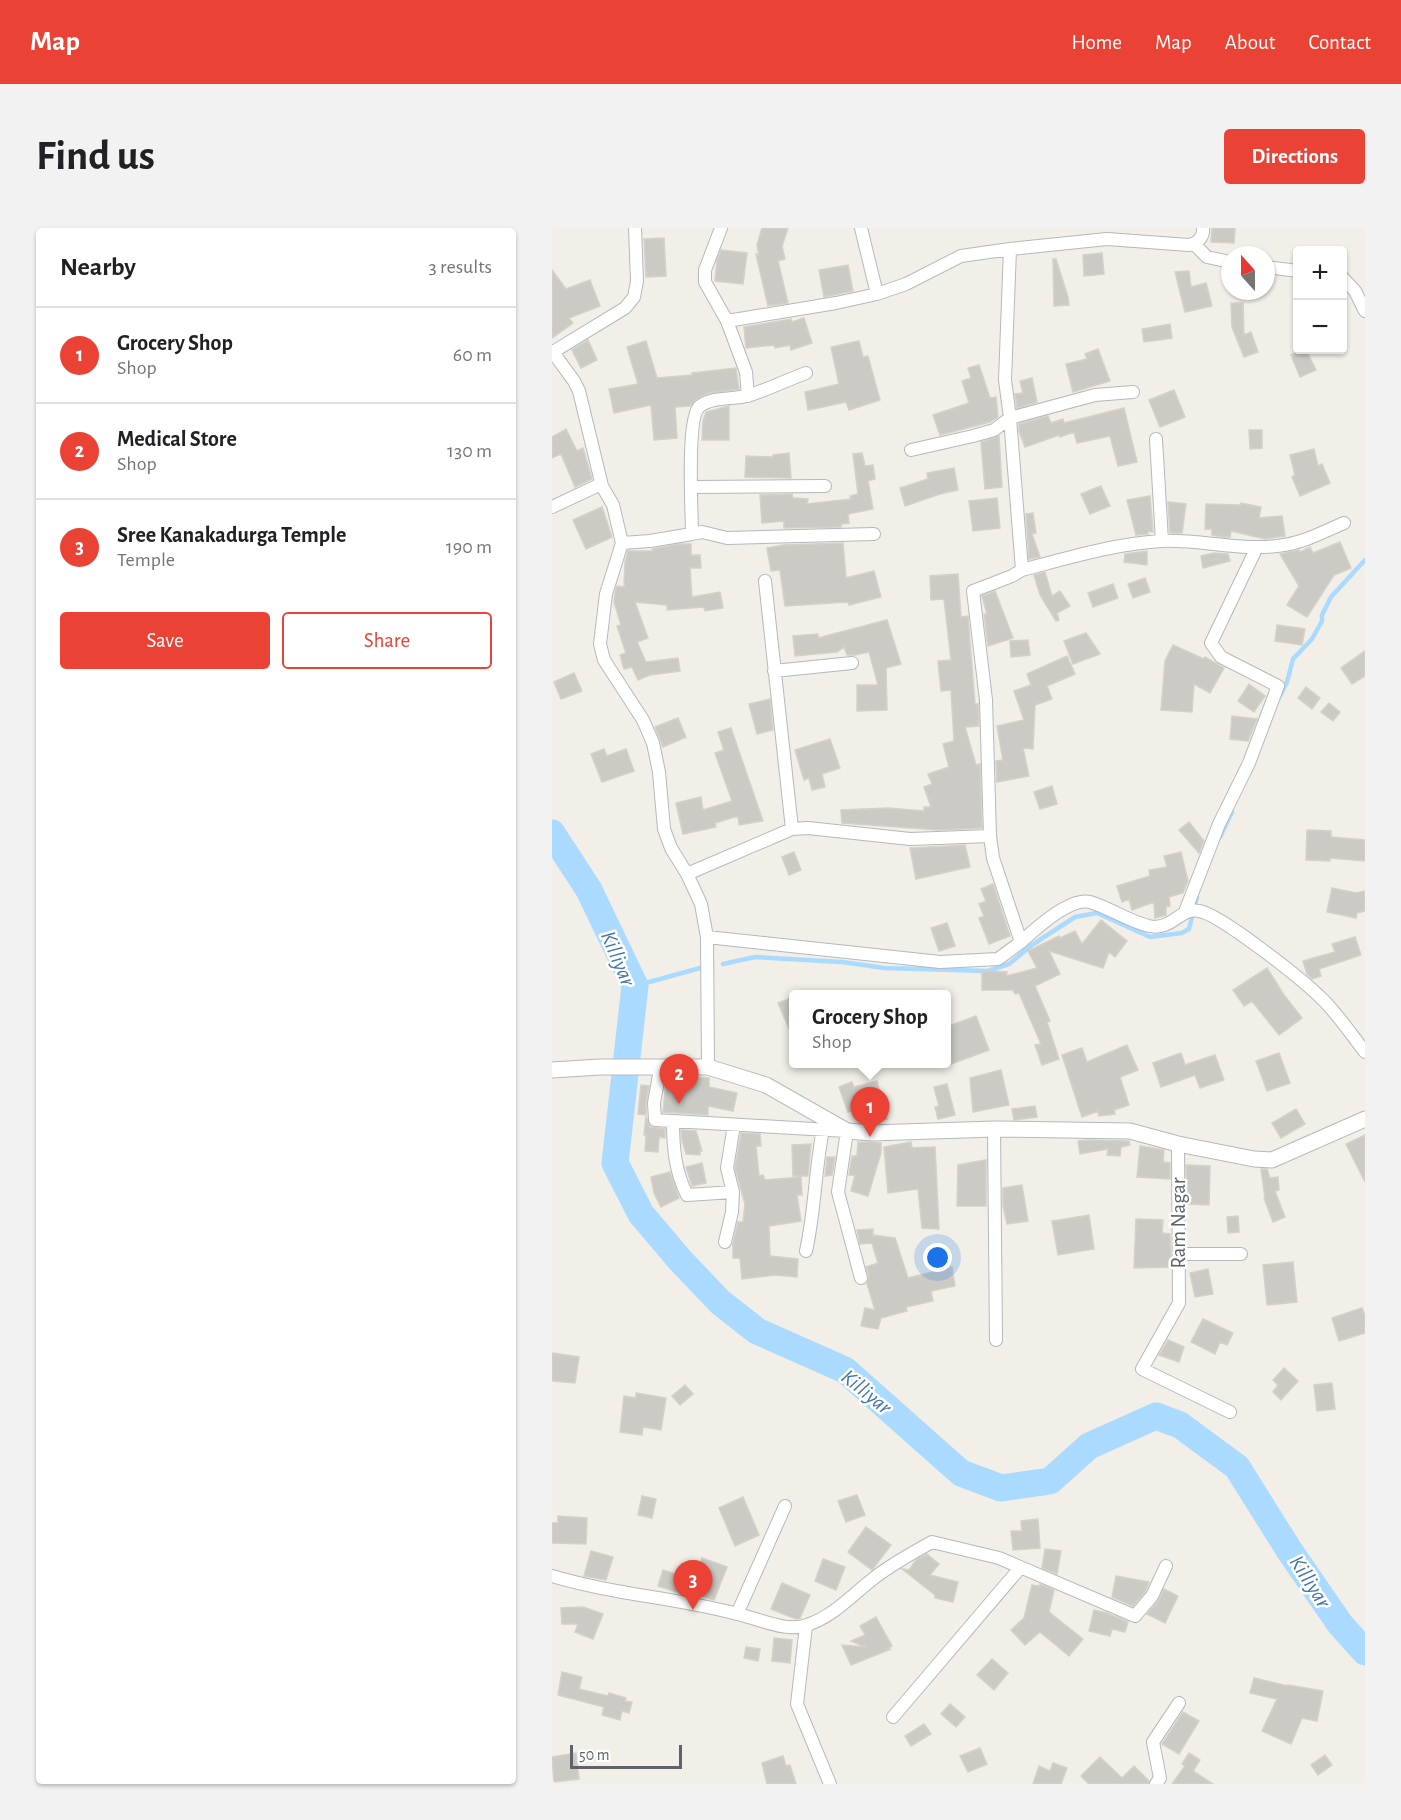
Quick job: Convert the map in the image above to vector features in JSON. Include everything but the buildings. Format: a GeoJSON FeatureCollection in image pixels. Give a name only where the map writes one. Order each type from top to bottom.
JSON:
{"type":"FeatureCollection","features":[{"type":"Feature","properties":{"kind":"street"},"geometry":{"type":"LineString","coordinates":[[635,228],[637,281],[634,297],[625,308],[553,352],[579,391],[602,486],[613,505],[622,543],[606,594],[600,644],[604,660],[644,720],[653,743],[659,772],[664,829],[671,849],[687,874],[701,904],[707,941],[708,1067]]}},
{"type":"Feature","properties":{"kind":"street"},"geometry":{"type":"LineString","coordinates":[[722,228],[705,270],[705,282],[727,321],[746,372],[748,396]]}},
{"type":"Feature","properties":{"kind":"street"},"geometry":{"type":"LineString","coordinates":[[861,228],[877,294]]}},
{"type":"Feature","properties":{"kind":"street"},"geometry":{"type":"LineString","coordinates":[[727,321],[877,294],[906,284],[961,256],[1107,239],[1194,244],[1202,238],[1203,228]]}},
{"type":"Feature","properties":{"kind":"street"},"geometry":{"type":"LineString","coordinates":[[1194,244],[1207,257],[1221,260]]}},
{"type":"Feature","properties":{"kind":"street"},"geometry":{"type":"LineString","coordinates":[[1010,249],[1005,380],[1022,570]]}},
{"type":"Feature","properties":{"kind":"street"},"geometry":{"type":"LineString","coordinates":[[1275,268],[1293,270]]}},
{"type":"Feature","properties":{"kind":"street"},"geometry":{"type":"LineString","coordinates":[[1347,283],[1355,291],[1365,311]]}},
{"type":"Feature","properties":{"kind":"street"},"geometry":{"type":"LineString","coordinates":[[692,534],[694,414],[700,406],[748,396],[806,373]]}},
{"type":"Feature","properties":{"kind":"street"},"geometry":{"type":"LineString","coordinates":[[911,450],[994,430],[1010,418],[1095,395],[1133,392]]}},
{"type":"Feature","properties":{"kind":"street"},"geometry":{"type":"LineString","coordinates":[[1156,439],[1162,541]]}},
{"type":"Feature","properties":{"kind":"street"},"geometry":{"type":"LineString","coordinates":[[552,507],[597,486],[602,486]]}},
{"type":"Feature","properties":{"kind":"street"},"geometry":{"type":"LineString","coordinates":[[692,487],[825,486]]}},
{"type":"Feature","properties":{"kind":"street"},"geometry":{"type":"LineString","coordinates":[[1021,942],[993,858],[990,836],[986,700],[973,591],[1022,570],[1100,549],[1162,541],[1195,541],[1257,547],[1287,545],[1344,523]]}},
{"type":"Feature","properties":{"kind":"street"},"geometry":{"type":"LineString","coordinates":[[622,543],[650,542],[702,532],[727,538],[874,534]]}},
{"type":"Feature","properties":{"kind":"street"},"geometry":{"type":"LineString","coordinates":[[707,941],[940,962],[998,960],[1061,910],[1082,901],[1091,902],[1122,917],[1152,927],[1169,925],[1190,911],[1219,824],[1249,763],[1278,686],[1221,657],[1211,643],[1257,547]]}},
{"type":"Feature","properties":{"kind":"street"},"geometry":{"type":"LineString","coordinates":[[765,581],[792,829]]}},
{"type":"Feature","properties":{"kind":"street"},"geometry":{"type":"LineString","coordinates":[[774,671],[852,663]]}},
{"type":"Feature","properties":{"kind":"street"},"geometry":{"type":"LineString","coordinates":[[687,874],[792,829],[808,828],[910,839],[990,836]]}},
{"type":"Feature","properties":{"kind":"street"},"geometry":{"type":"LineString","coordinates":[[1190,911],[1234,929],[1319,996],[1365,1052]]}},
{"type":"Feature","properties":{"kind":"street"},"geometry":{"type":"LineString","coordinates":[[692,1066],[674,1074],[659,1075],[655,1120],[882,1133],[994,1129],[1130,1131],[1178,1144],[1254,1159],[1272,1160],[1365,1119]]}},
{"type":"Feature","properties":{"kind":"street"},"geometry":{"type":"LineString","coordinates":[[552,1070],[600,1067],[708,1067],[766,1085],[847,1131]]}},
{"type":"Feature","properties":{"kind":"street"},"geometry":{"type":"LineString","coordinates":[[673,1122],[678,1178],[687,1195],[733,1192]]}},
{"type":"Feature","properties":{"kind":"street"},"geometry":{"type":"LineString","coordinates":[[725,1242],[732,1212],[733,1192],[727,1168],[734,1125]]}},
{"type":"Feature","properties":{"kind":"street"},"geometry":{"type":"LineString","coordinates":[[806,1251],[811,1229],[817,1159],[823,1129]]}},
{"type":"Feature","properties":{"kind":"street"},"geometry":{"type":"LineString","coordinates":[[994,1129],[996,1341]]}},
{"type":"Feature","properties":{"kind":"street"},"geometry":{"type":"LineString","coordinates":[[847,1131],[838,1192],[861,1278]]}},
{"type":"Feature","properties":{"kind":"street","name":"Ram Nagar"},"geometry":{"type":"LineString","coordinates":[[1178,1144],[1179,1303],[1142,1369],[1230,1412]]}},
{"type":"Feature","properties":{"kind":"street"},"geometry":{"type":"LineString","coordinates":[[1179,1254],[1241,1254]]}},
{"type":"Feature","properties":{"kind":"street"},"geometry":{"type":"LineString","coordinates":[[737,1614],[785,1506]]}},
{"type":"Feature","properties":{"kind":"street"},"geometry":{"type":"LineString","coordinates":[[552,1576],[573,1583],[719,1608],[788,1628],[806,1626],[836,1611],[873,1579],[909,1554],[932,1542],[999,1558],[1135,1616],[1152,1596],[1166,1566]]}},
{"type":"Feature","properties":{"kind":"street"},"geometry":{"type":"LineString","coordinates":[[893,1717],[1020,1568]]}},
{"type":"Feature","properties":{"kind":"street"},"geometry":{"type":"LineString","coordinates":[[806,1626],[797,1704],[830,1784]]}},
{"type":"Feature","properties":{"kind":"street"},"geometry":{"type":"LineString","coordinates":[[1156,1784],[1160,1778],[1153,1742],[1179,1704]]}},
{"type":"Feature","properties":{"kind":"waterway"},"geometry":{"type":"LineString","coordinates":[[1280,696],[1287,682],[1293,659],[1312,639],[1331,597],[1365,560]]}},
{"type":"Feature","properties":{"kind":"waterway"},"geometry":{"type":"LineString","coordinates":[[1220,837],[1232,812]]}},
{"type":"Feature","properties":{"kind":"waterway","name":"Killiyar"},"geometry":{"type":"LineString","coordinates":[[552,833],[589,890],[635,986],[615,1163],[641,1214],[720,1302],[757,1331],[845,1370],[961,1473],[1001,1488],[1050,1481],[1089,1446],[1156,1416],[1180,1425],[1237,1467],[1289,1550],[1340,1624],[1365,1652]]}},
{"type":"Feature","properties":{"kind":"waterway"},"geometry":{"type":"LineString","coordinates":[[723,964],[755,957],[842,962],[884,968],[988,971],[1009,964],[1032,945],[1075,917],[1097,913],[1150,937],[1182,933],[1189,929],[1197,897]]}},
{"type":"Feature","properties":{"kind":"waterway"},"geometry":{"type":"LineString","coordinates":[[635,986],[700,968]]}},
{"type":"Feature","properties":{"kind":"place","name":"Medical Store"},"geometry":{"type":"Point","coordinates":[679,1104]}},
{"type":"Feature","properties":{"kind":"place","name":"Grocery Shop"},"geometry":{"type":"Point","coordinates":[870,1137]}},
{"type":"Feature","properties":{"kind":"place","name":"Sree Kanakadurga Temple"},"geometry":{"type":"Point","coordinates":[693,1610]}}]}
